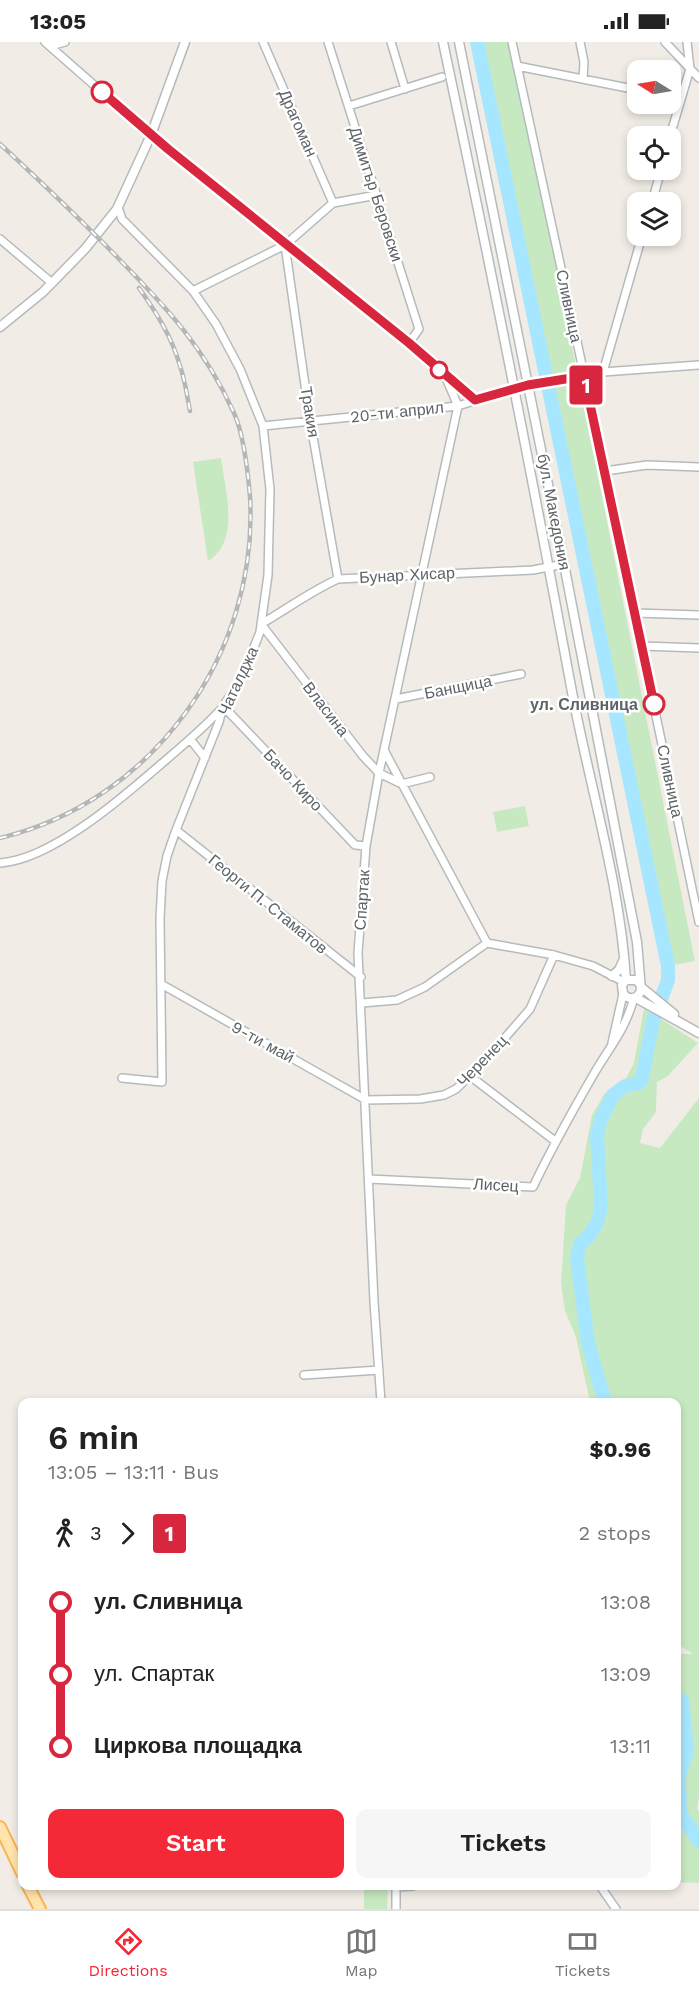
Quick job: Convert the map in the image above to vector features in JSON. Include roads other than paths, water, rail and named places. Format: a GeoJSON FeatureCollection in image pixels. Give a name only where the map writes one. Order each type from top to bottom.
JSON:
{"type":"FeatureCollection","features":[{"type":"Feature","properties":{"kind":"main road"},"geometry":{"type":"LineString","coordinates":[[0,1827],[18,1865]]}},
{"type":"Feature","properties":{"kind":"main road"},"geometry":{"type":"LineString","coordinates":[[30,1890],[40,1909]]}},
{"type":"Feature","properties":{"kind":"street"},"geometry":{"type":"LineString","coordinates":[[47,44],[64,42]]}},
{"type":"Feature","properties":{"kind":"street"},"geometry":{"type":"LineString","coordinates":[[0,327],[52,283],[85,249],[118,207],[151,135],[186,42]]}},
{"type":"Feature","properties":{"kind":"street","name":"Драгоман"},"geometry":{"type":"LineString","coordinates":[[263,42],[333,203]]}},
{"type":"Feature","properties":{"kind":"street","name":"Димитър Беровски"},"geometry":{"type":"LineString","coordinates":[[328,42],[419,329],[409,343]]}},
{"type":"Feature","properties":{"kind":"street"},"geometry":{"type":"LineString","coordinates":[[391,42],[405,89]]}},
{"type":"Feature","properties":{"kind":"street","name":"бул. Македония"},"geometry":{"type":"LineString","coordinates":[[443,42],[550,567],[573,699],[621,926],[625,956],[624,987]]}},
{"type":"Feature","properties":{"kind":"street","name":"бул. Македония"},"geometry":{"type":"LineString","coordinates":[[459,42],[531,384],[637,942],[641,985]]}},
{"type":"Feature","properties":{"kind":"street","name":"Сливница"},"geometry":{"type":"LineString","coordinates":[[512,42],[699,922]]}},
{"type":"Feature","properties":{"kind":"street"},"geometry":{"type":"LineString","coordinates":[[580,42],[584,62],[583,79]]}},
{"type":"Feature","properties":{"kind":"street"},"geometry":{"type":"LineString","coordinates":[[665,42],[699,78]]}},
{"type":"Feature","properties":{"kind":"street"},"geometry":{"type":"LineString","coordinates":[[681,98],[690,69],[687,42]]}},
{"type":"Feature","properties":{"kind":"street"},"geometry":{"type":"LineString","coordinates":[[47,44],[151,135],[409,343],[475,400]]}},
{"type":"Feature","properties":{"kind":"street"},"geometry":{"type":"LineString","coordinates":[[518,66],[627,88]]}},
{"type":"Feature","properties":{"kind":"street"},"geometry":{"type":"LineString","coordinates":[[349,106],[442,77]]}},
{"type":"Feature","properties":{"kind":"street"},"geometry":{"type":"LineString","coordinates":[[194,291],[285,245],[333,203],[377,195]]}},
{"type":"Feature","properties":{"kind":"street","name":"Чаталджа"},"geometry":{"type":"LineString","coordinates":[[118,207],[122,219],[194,291],[216,324],[240,369],[263,426],[270,489],[268,575],[260,632],[241,680],[223,706],[219,722],[176,830],[162,881],[160,918],[162,1082],[122,1078]]}},
{"type":"Feature","properties":{"kind":"street"},"geometry":{"type":"LineString","coordinates":[[0,239],[52,283]]}},
{"type":"Feature","properties":{"kind":"street","name":"Тракия"},"geometry":{"type":"LineString","coordinates":[[285,245],[310,420],[339,579]]}},
{"type":"Feature","properties":{"kind":"street"},"geometry":{"type":"LineString","coordinates":[[603,372],[639,246]]}},
{"type":"Feature","properties":{"kind":"street","name":"20-ти април"},"geometry":{"type":"LineString","coordinates":[[263,426],[458,406],[531,384],[603,372],[699,365]]}},
{"type":"Feature","properties":{"kind":"street"},"geometry":{"type":"LineString","coordinates":[[445,375],[458,406]]}},
{"type":"Feature","properties":{"kind":"street","name":"Спартак"},"geometry":{"type":"LineString","coordinates":[[381,1398],[358,953],[366,846],[379,773],[458,406]]}},
{"type":"Feature","properties":{"kind":"street"},"geometry":{"type":"LineString","coordinates":[[605,471],[648,465],[699,467]]}},
{"type":"Feature","properties":{"kind":"street","name":"Бунар Хисар"},"geometry":{"type":"LineString","coordinates":[[261,624],[324,585],[339,579],[533,570],[564,564]]}},
{"type":"Feature","properties":{"kind":"street"},"geometry":{"type":"LineString","coordinates":[[635,613],[699,615]]}},
{"type":"Feature","properties":{"kind":"street","name":"Власина"},"geometry":{"type":"LineString","coordinates":[[261,624],[363,756],[379,773],[402,784]]}},
{"type":"Feature","properties":{"kind":"street"},"geometry":{"type":"LineString","coordinates":[[642,646],[699,648]]}},
{"type":"Feature","properties":{"kind":"street","name":"Банщица"},"geometry":{"type":"LineString","coordinates":[[396,699],[521,674]]}},
{"type":"Feature","properties":{"kind":"street"},"geometry":{"type":"LineString","coordinates":[[0,863],[35,854],[78,830],[122,798],[190,739],[223,706]]}},
{"type":"Feature","properties":{"kind":"street","name":"Бачо Киро"},"geometry":{"type":"LineString","coordinates":[[223,706],[355,845],[366,846]]}},
{"type":"Feature","properties":{"kind":"street"},"geometry":{"type":"LineString","coordinates":[[190,739],[205,758]]}},
{"type":"Feature","properties":{"kind":"street"},"geometry":{"type":"LineString","coordinates":[[384,750],[487,943]]}},
{"type":"Feature","properties":{"kind":"street"},"geometry":{"type":"LineString","coordinates":[[402,784],[430,777]]}},
{"type":"Feature","properties":{"kind":"street","name":"Георги П. Стаматов"},"geometry":{"type":"LineString","coordinates":[[176,830],[361,977]]}},
{"type":"Feature","properties":{"kind":"street"},"geometry":{"type":"LineString","coordinates":[[362,1003],[397,1000],[425,987],[487,943],[554,955],[593,966],[610,975],[624,987],[628,998],[653,1001]]}},
{"type":"Feature","properties":{"kind":"street","name":"Черенец"},"geometry":{"type":"LineString","coordinates":[[366,1100],[420,1100],[444,1095],[456,1089],[530,1009],[554,955]]}},
{"type":"Feature","properties":{"kind":"street"},"geometry":{"type":"LineString","coordinates":[[610,975],[619,970],[625,956]]}},
{"type":"Feature","properties":{"kind":"street"},"geometry":{"type":"LineString","coordinates":[[624,987],[636,980],[653,1001],[699,1033]]}},
{"type":"Feature","properties":{"kind":"street","name":"9-ти май"},"geometry":{"type":"LineString","coordinates":[[161,984],[366,1100]]}},
{"type":"Feature","properties":{"kind":"street"},"geometry":{"type":"LineString","coordinates":[[635,998],[640,993],[641,985]]}},
{"type":"Feature","properties":{"kind":"street","name":"Лисец"},"geometry":{"type":"LineString","coordinates":[[612,1045],[624,987]]}},
{"type":"Feature","properties":{"kind":"street","name":"Лисец"},"geometry":{"type":"LineString","coordinates":[[369,1179],[533,1187],[555,1141],[625,1026],[635,998]]}},
{"type":"Feature","properties":{"kind":"street"},"geometry":{"type":"LineString","coordinates":[[470,1076],[555,1141]]}},
{"type":"Feature","properties":{"kind":"street"},"geometry":{"type":"LineString","coordinates":[[304,1375],[379,1370]]}},
{"type":"Feature","properties":{"kind":"street"},"geometry":{"type":"LineString","coordinates":[[396,1890],[396,1909]]}},
{"type":"Feature","properties":{"kind":"street"},"geometry":{"type":"LineString","coordinates":[[603,1890],[616,1909]]}},
{"type":"Feature","properties":{"kind":"waterway"},"geometry":{"type":"LineString","coordinates":[[477,42],[668,966],[668,980],[653,1021],[642,1079],[639,1083],[625,1086],[613,1095],[601,1119],[597,1135],[601,1208],[597,1223],[589,1236],[580,1244],[577,1258],[588,1343],[604,1398]]}},
{"type":"Feature","properties":{"kind":"waterway"},"geometry":{"type":"LineString","coordinates":[[681,1700],[687,1751],[681,1769]]}},
{"type":"Feature","properties":{"kind":"waterway"},"geometry":{"type":"LineString","coordinates":[[681,1814],[699,1841]]}},
{"type":"Feature","properties":{"kind":"railway"},"geometry":{"type":"LineString","coordinates":[[0,144],[135,276],[168,311],[197,348],[234,413],[245,454],[250,497],[248,555],[236,611],[215,664],[186,712],[149,755],[105,791],[55,819],[0,838]]}},
{"type":"Feature","properties":{"kind":"railway"},"geometry":{"type":"LineString","coordinates":[[139,288],[173,345],[190,411]]}},
{"type":"Feature","properties":{"kind":"place","name":"ул. Сливница"},"geometry":{"type":"Point","coordinates":[654,704]}}]}
